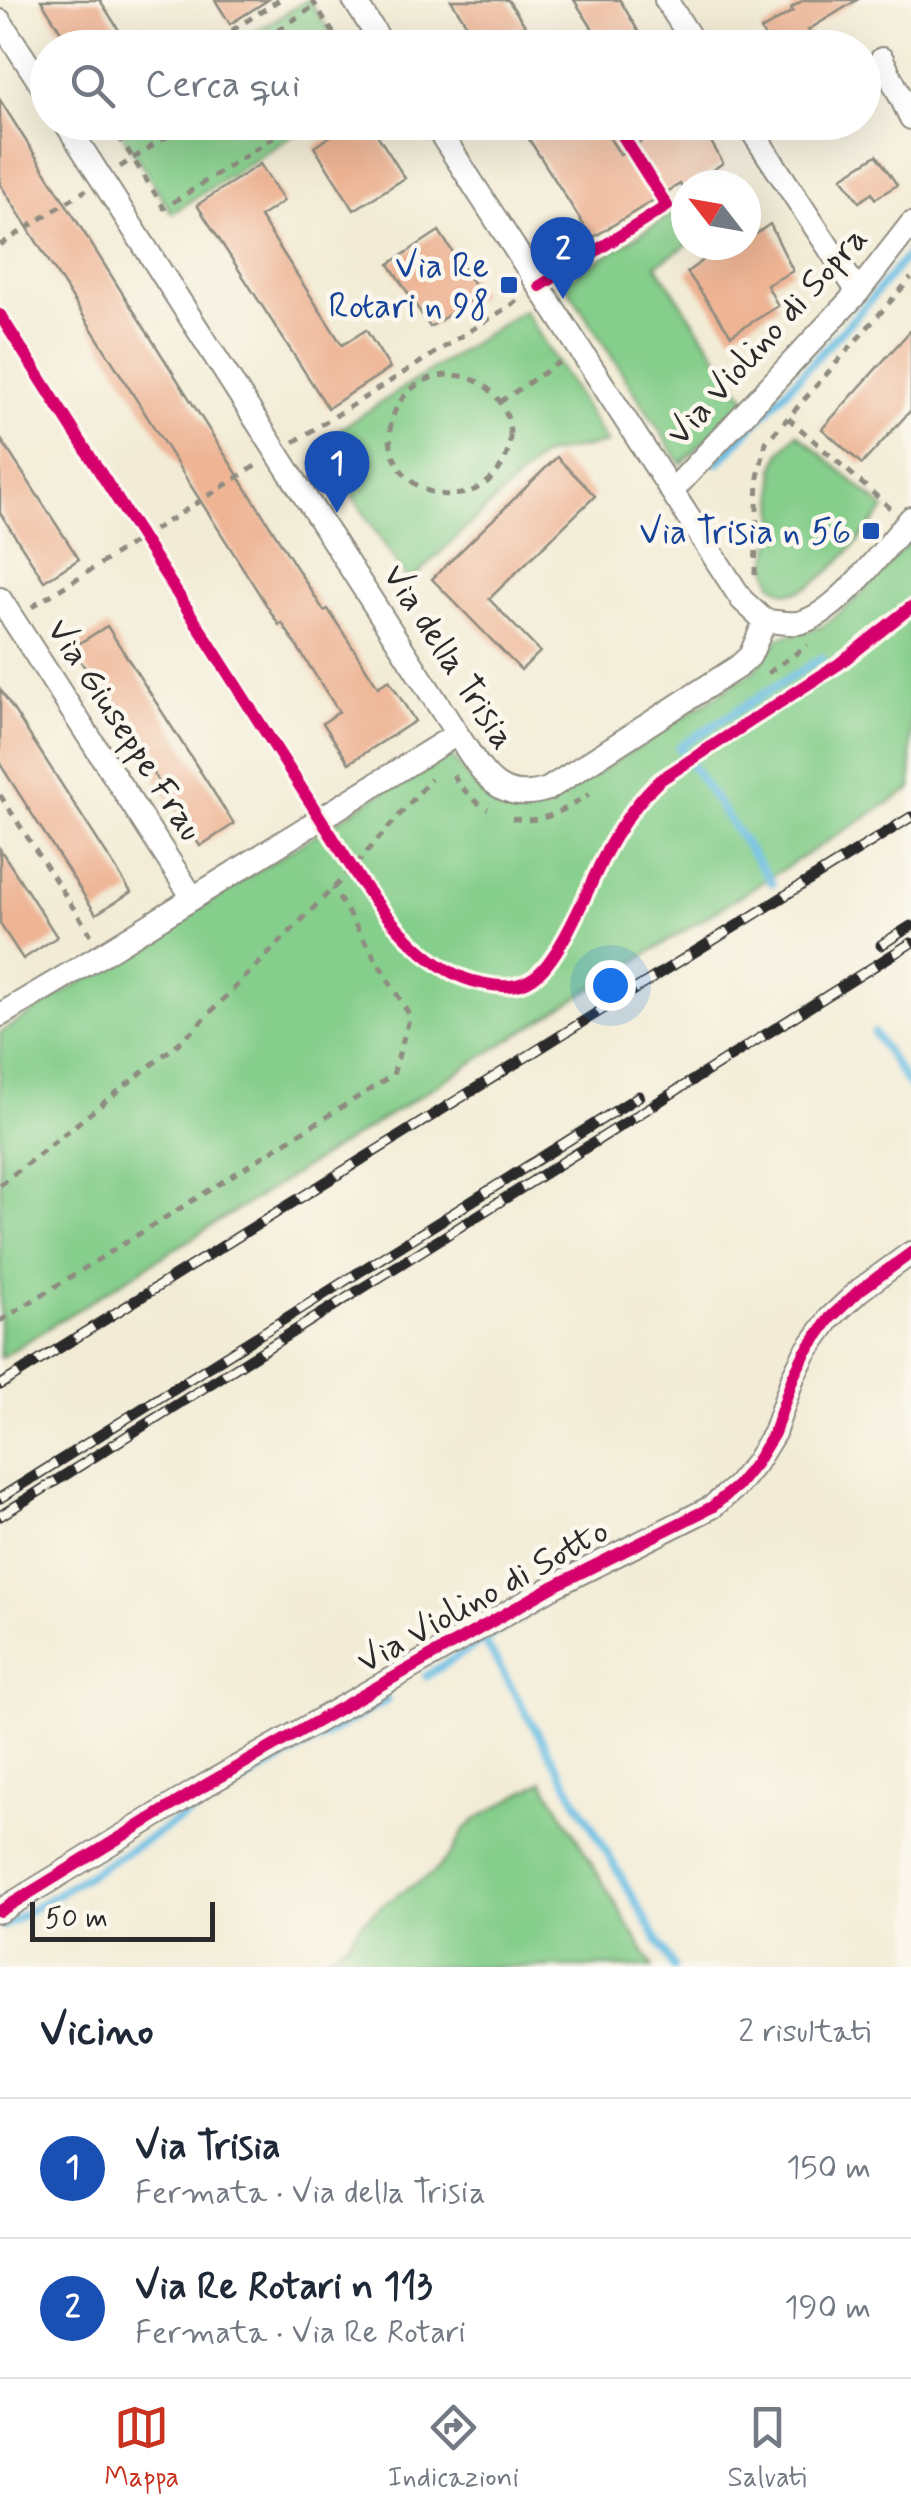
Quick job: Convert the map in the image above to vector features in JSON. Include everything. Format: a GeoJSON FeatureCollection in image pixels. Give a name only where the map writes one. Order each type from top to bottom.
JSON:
{"type":"FeatureCollection","features":[{"type":"Feature","properties":{"kind":"street"},"geometry":{"type":"LineString","coordinates":[[354,0],[373,30]]}},
{"type":"Feature","properties":{"kind":"street"},"geometry":{"type":"LineString","coordinates":[[666,0],[685,30]]}},
{"type":"Feature","properties":{"kind":"street"},"geometry":{"type":"LineString","coordinates":[[0,21],[30,67]]}},
{"type":"Feature","properties":{"kind":"street"},"geometry":{"type":"LineString","coordinates":[[882,59],[911,118]]}},
{"type":"Feature","properties":{"kind":"street","name":"Via della Trisia"},"geometry":{"type":"LineString","coordinates":[[77,140],[457,734],[498,788],[516,794],[548,789],[740,666],[750,656],[759,617]]}},
{"type":"Feature","properties":{"kind":"street"},"geometry":{"type":"LineString","coordinates":[[446,140],[742,600],[759,617],[797,622],[813,617],[847,593],[909,520]]}},
{"type":"Feature","properties":{"kind":"street"},"geometry":{"type":"LineString","coordinates":[[758,140],[858,292]]}},
{"type":"Feature","properties":{"kind":"street","name":"Via Violino di Sopra"},"geometry":{"type":"LineString","coordinates":[[672,492],[858,292],[911,224]]}},
{"type":"Feature","properties":{"kind":"street","name":"Via Giuseppe Frau"},"geometry":{"type":"LineString","coordinates":[[0,599],[193,898]]}},
{"type":"Feature","properties":{"kind":"street"},"geometry":{"type":"LineString","coordinates":[[4,1002],[103,954],[457,734]]}},
{"type":"Feature","properties":{"kind":"street","name":"Via Violino di Sotto"},"geometry":{"type":"LineString","coordinates":[[0,1911],[204,1786],[537,1596],[712,1507],[737,1486],[774,1433],[792,1377],[830,1318],[860,1290],[911,1253]]}},
{"type":"Feature","properties":{"kind":"path"},"geometry":{"type":"LineString","coordinates":[[233,30],[279,0]]}},
{"type":"Feature","properties":{"kind":"path"},"geometry":{"type":"LineString","coordinates":[[276,30],[314,2],[332,30]]}},
{"type":"Feature","properties":{"kind":"path"},"geometry":{"type":"LineString","coordinates":[[121,140],[164,208],[270,140]]}},
{"type":"Feature","properties":{"kind":"path"},"geometry":{"type":"LineString","coordinates":[[759,617],[758,477],[766,442],[911,278]]}},
{"type":"Feature","properties":{"kind":"path"},"geometry":{"type":"LineString","coordinates":[[500,402],[580,349]]}},
{"type":"Feature","properties":{"kind":"path"},"geometry":{"type":"LineString","coordinates":[[456,375],[481,383],[500,402],[510,426],[507,452],[484,484],[470,491],[439,494],[411,480],[401,468],[390,438],[392,423],[406,394],[418,384],[456,375]]}},
{"type":"Feature","properties":{"kind":"path"},"geometry":{"type":"LineString","coordinates":[[788,418],[909,520]]}},
{"type":"Feature","properties":{"kind":"path"},"geometry":{"type":"LineString","coordinates":[[132,522],[152,554]]}},
{"type":"Feature","properties":{"kind":"path"},"geometry":{"type":"LineString","coordinates":[[763,676],[812,643]]}},
{"type":"Feature","properties":{"kind":"path"},"geometry":{"type":"LineString","coordinates":[[446,763],[461,788],[478,804],[522,820],[544,819],[600,786]]}},
{"type":"Feature","properties":{"kind":"path"},"geometry":{"type":"LineString","coordinates":[[0,1185],[184,1039],[352,869],[434,776]]}},
{"type":"Feature","properties":{"kind":"path"},"geometry":{"type":"LineString","coordinates":[[0,795],[103,954]]}},
{"type":"Feature","properties":{"kind":"path"},"geometry":{"type":"LineString","coordinates":[[342,852],[360,882]]}},
{"type":"Feature","properties":{"kind":"path"},"geometry":{"type":"LineString","coordinates":[[0,1321],[393,1075],[410,1016],[333,888]]}},
{"type":"Feature","properties":{"kind":"green space"},"geometry":{"type":"Polygon","coordinates":[[[309,0],[329,30],[259,30],[309,0]]]}},
{"type":"Feature","properties":{"kind":"green space"},"geometry":{"type":"Polygon","coordinates":[[[126,140],[286,140],[172,213],[126,140]]]}},
{"type":"Feature","properties":{"kind":"green space"},"geometry":{"type":"Polygon","coordinates":[[[671,214],[671,255],[656,265],[747,400],[681,464],[564,282],[671,214]]]}},
{"type":"Feature","properties":{"kind":"green space"},"geometry":{"type":"Polygon","coordinates":[[[524,310],[607,443],[543,455],[409,582],[318,443],[524,310]]]}},
{"type":"Feature","properties":{"kind":"green space"},"geometry":{"type":"Polygon","coordinates":[[[797,433],[885,509],[826,574],[799,591],[786,592],[772,583],[767,565],[776,522],[774,469],[781,452],[797,433]]]}},
{"type":"Feature","properties":{"kind":"green space"},"geometry":{"type":"Polygon","coordinates":[[[911,540],[911,789],[0,1358],[0,1033],[448,751],[482,793],[505,807],[532,810],[552,802],[755,670],[780,637],[822,627],[857,598],[911,540]]]}},
{"type":"Feature","properties":{"kind":"green space"},"geometry":{"type":"Polygon","coordinates":[[[543,1781],[653,1967],[335,1967],[329,1956],[383,1904],[432,1874],[451,1854],[464,1830],[543,1781]]]}},
{"type":"Feature","properties":{"kind":"building"},"geometry":{"type":"Polygon","coordinates":[[[41,0],[100,0],[119,30],[60,30],[41,0]]]}},
{"type":"Feature","properties":{"kind":"building"},"geometry":{"type":"Polygon","coordinates":[[[215,0],[268,0],[230,24],[215,0]]]}},
{"type":"Feature","properties":{"kind":"building"},"geometry":{"type":"Polygon","coordinates":[[[451,0],[508,0],[528,30],[470,30],[451,0]]]}},
{"type":"Feature","properties":{"kind":"building"},"geometry":{"type":"Polygon","coordinates":[[[574,0],[620,0],[638,30],[593,30],[574,0]]]}},
{"type":"Feature","properties":{"kind":"building"},"geometry":{"type":"Polygon","coordinates":[[[804,0],[857,0],[808,30],[761,30],[793,11],[791,8],[804,0]]]}},
{"type":"Feature","properties":{"kind":"building"},"geometry":{"type":"Polygon","coordinates":[[[0,100],[324,611],[328,609],[378,687],[389,680],[415,721],[349,763],[323,723],[339,712],[282,623],[279,625],[0,184],[0,100]]]}},
{"type":"Feature","properties":{"kind":"building"},"geometry":{"type":"Polygon","coordinates":[[[325,140],[381,140],[405,178],[354,210],[314,147],[325,140]]]}},
{"type":"Feature","properties":{"kind":"building"},"geometry":{"type":"Polygon","coordinates":[[[529,140],[611,140],[620,154],[644,140],[710,140],[723,163],[712,170],[671,170],[671,190],[592,238],[529,140]]]}},
{"type":"Feature","properties":{"kind":"building"},"geometry":{"type":"Polygon","coordinates":[[[877,155],[897,185],[875,199],[872,193],[859,202],[842,177],[877,155]]]}},
{"type":"Feature","properties":{"kind":"building"},"geometry":{"type":"Polygon","coordinates":[[[260,164],[284,201],[260,217],[342,345],[366,330],[390,368],[328,408],[197,205],[260,164]]]}},
{"type":"Feature","properties":{"kind":"building"},"geometry":{"type":"Polygon","coordinates":[[[770,224],[793,271],[767,285],[778,306],[731,335],[687,272],[703,260],[761,260],[761,230],[770,224]]]}},
{"type":"Feature","properties":{"kind":"building"},"geometry":{"type":"Polygon","coordinates":[[[439,231],[480,294],[430,327],[389,264],[439,231]]]}},
{"type":"Feature","properties":{"kind":"building"},"geometry":{"type":"Polygon","coordinates":[[[911,330],[911,410],[862,464],[822,429],[911,330]]]}},
{"type":"Feature","properties":{"kind":"building"},"geometry":{"type":"Polygon","coordinates":[[[0,438],[79,559],[44,581],[0,513],[0,438]]]}},
{"type":"Feature","properties":{"kind":"building"},"geometry":{"type":"Polygon","coordinates":[[[557,457],[595,496],[489,599],[540,652],[521,670],[432,579],[557,457]]]}},
{"type":"Feature","properties":{"kind":"building"},"geometry":{"type":"Polygon","coordinates":[[[107,626],[234,824],[200,846],[72,648],[107,626]]]}},
{"type":"Feature","properties":{"kind":"building"},"geometry":{"type":"Polygon","coordinates":[[[0,689],[131,892],[96,914],[0,764],[0,689]]]}},
{"type":"Feature","properties":{"kind":"building"},"geometry":{"type":"Polygon","coordinates":[[[0,849],[57,937],[23,959],[0,924],[0,849]]]}},
{"type":"Feature","properties":{"kind":"waterway"},"geometry":{"type":"LineString","coordinates":[[718,463],[865,306],[911,251]]}},
{"type":"Feature","properties":{"kind":"waterway"},"geometry":{"type":"LineString","coordinates":[[772,883],[679,747],[822,658]]}},
{"type":"Feature","properties":{"kind":"waterway"},"geometry":{"type":"LineString","coordinates":[[874,1033],[911,1089]]}},
{"type":"Feature","properties":{"kind":"waterway"},"geometry":{"type":"LineString","coordinates":[[426,1676],[524,1615]]}},
{"type":"Feature","properties":{"kind":"waterway"},"geometry":{"type":"LineString","coordinates":[[484,1640],[673,1967]]}},
{"type":"Feature","properties":{"kind":"waterway"},"geometry":{"type":"LineString","coordinates":[[4,1926],[387,1700]]}},
{"type":"Feature","properties":{"kind":"railway"},"geometry":{"type":"LineString","coordinates":[[0,1385],[911,817]]}},
{"type":"Feature","properties":{"kind":"railway"},"geometry":{"type":"LineString","coordinates":[[881,945],[911,926]]}},
{"type":"Feature","properties":{"kind":"railway"},"geometry":{"type":"LineString","coordinates":[[0,1516],[911,943]]}},
{"type":"Feature","properties":{"kind":"railway"},"geometry":{"type":"LineString","coordinates":[[0,1498],[639,1096]]}},
{"type":"Feature","properties":{"kind":"cycle path"},"geometry":{"type":"LineString","coordinates":[[540,286],[667,206],[625,140]]}},
{"type":"Feature","properties":{"kind":"cycle path"},"geometry":{"type":"LineString","coordinates":[[0,315],[361,882],[413,944],[463,978],[508,986],[533,978],[555,954],[614,838],[652,787],[839,664],[911,607]]}},
{"type":"Feature","properties":{"kind":"cycle path"},"geometry":{"type":"LineString","coordinates":[[0,1911],[204,1786],[554,1586],[712,1507],[755,1464],[774,1433],[805,1353],[830,1318],[860,1290],[911,1253]]}},
{"type":"Feature","properties":{"kind":"place","name":"Via Re Rotari n 98"},"geometry":{"type":"Point","coordinates":[509,285]}},
{"type":"Feature","properties":{"kind":"place","name":"Via Re Rotari n 113"},"geometry":{"type":"Point","coordinates":[563,299]}},
{"type":"Feature","properties":{"kind":"place","name":"Via Trisia"},"geometry":{"type":"Point","coordinates":[337,513]}},
{"type":"Feature","properties":{"kind":"place","name":"Via Trisia n 56"},"geometry":{"type":"Point","coordinates":[871,531]}}]}
